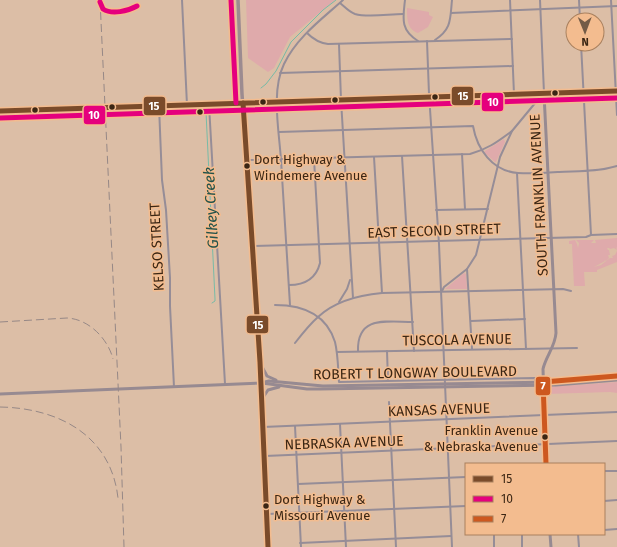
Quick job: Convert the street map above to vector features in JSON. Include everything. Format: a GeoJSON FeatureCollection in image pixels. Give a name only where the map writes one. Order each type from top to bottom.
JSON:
{"type":"FeatureCollection","features":[{"type":"Feature","properties":{"kind":"main road"},"geometry":{"type":"LineString","coordinates":[[238,0],[243,103],[260,362],[268,547]]}},
{"type":"Feature","properties":{"kind":"street"},"geometry":{"type":"LineString","coordinates":[[182,0],[187,105]]}},
{"type":"Feature","properties":{"kind":"street"},"geometry":{"type":"LineString","coordinates":[[290,305],[279,132],[278,86],[280,73],[294,48],[307,33],[344,0]]}},
{"type":"Feature","properties":{"kind":"street"},"geometry":{"type":"LineString","coordinates":[[405,0],[403,14],[404,25],[413,38],[419,42]]}},
{"type":"Feature","properties":{"kind":"street"},"geometry":{"type":"LineString","coordinates":[[434,41],[446,31],[450,24],[452,0]]}},
{"type":"Feature","properties":{"kind":"street"},"geometry":{"type":"LineString","coordinates":[[510,0],[514,95]]}},
{"type":"Feature","properties":{"kind":"street","name":"SOUTH FRANKLIN AVENUE"},"geometry":{"type":"LineString","coordinates":[[540,0],[556,333],[553,349],[545,361],[543,369],[546,463]]}},
{"type":"Feature","properties":{"kind":"street"},"geometry":{"type":"LineString","coordinates":[[579,0],[579,12]]}},
{"type":"Feature","properties":{"kind":"street"},"geometry":{"type":"LineString","coordinates":[[611,0],[617,115]]}},
{"type":"Feature","properties":{"kind":"street"},"geometry":{"type":"LineString","coordinates":[[340,3],[354,14],[403,14]]}},
{"type":"Feature","properties":{"kind":"street"},"geometry":{"type":"LineString","coordinates":[[451,13],[617,6]]}},
{"type":"Feature","properties":{"kind":"street"},"geometry":{"type":"LineString","coordinates":[[307,33],[321,43],[339,44],[512,39]]}},
{"type":"Feature","properties":{"kind":"street"},"geometry":{"type":"LineString","coordinates":[[427,41],[441,292],[452,547]]}},
{"type":"Feature","properties":{"kind":"street"},"geometry":{"type":"LineString","coordinates":[[339,44],[340,100],[353,298]]}},
{"type":"Feature","properties":{"kind":"street"},"geometry":{"type":"LineString","coordinates":[[581,52],[591,235]]}},
{"type":"Feature","properties":{"kind":"street"},"geometry":{"type":"LineString","coordinates":[[280,73],[513,66]]}},
{"type":"Feature","properties":{"kind":"street"},"geometry":{"type":"LineString","coordinates":[[0,110],[209,105],[616,91]]}},
{"type":"Feature","properties":{"kind":"street"},"geometry":{"type":"LineString","coordinates":[[247,160],[462,154],[482,151],[491,147],[512,131],[536,102],[536,94]]}},
{"type":"Feature","properties":{"kind":"street"},"geometry":{"type":"LineString","coordinates":[[209,105],[225,384]]}},
{"type":"Feature","properties":{"kind":"street","name":"KELSO STREET"},"geometry":{"type":"LineString","coordinates":[[159,106],[162,180],[170,278],[174,387]]}},
{"type":"Feature","properties":{"kind":"street"},"geometry":{"type":"LineString","coordinates":[[279,132],[473,126],[475,139],[482,151],[498,166],[507,171],[517,173],[588,171],[617,166]]}},
{"type":"Feature","properties":{"kind":"street"},"geometry":{"type":"LineString","coordinates":[[441,292],[444,287],[467,269],[476,255],[500,157],[512,131]]}},
{"type":"Feature","properties":{"kind":"street"},"geometry":{"type":"LineString","coordinates":[[462,154],[465,209]]}},
{"type":"Feature","properties":{"kind":"street"},"geometry":{"type":"LineString","coordinates":[[402,156],[414,351]]}},
{"type":"Feature","properties":{"kind":"street"},"geometry":{"type":"LineString","coordinates":[[374,157],[382,293]]}},
{"type":"Feature","properties":{"kind":"street"},"geometry":{"type":"LineString","coordinates":[[289,285],[302,284],[308,281],[318,270],[320,263],[314,159]]}},
{"type":"Feature","properties":{"kind":"street"},"geometry":{"type":"LineString","coordinates":[[517,173],[526,349]]}},
{"type":"Feature","properties":{"kind":"street"},"geometry":{"type":"LineString","coordinates":[[436,210],[488,209]]}},
{"type":"Feature","properties":{"kind":"street","name":"EAST SECOND STREET"},"geometry":{"type":"LineString","coordinates":[[252,246],[586,237],[591,235],[617,234]]}},
{"type":"Feature","properties":{"kind":"street"},"geometry":{"type":"LineString","coordinates":[[467,269],[472,349]]}},
{"type":"Feature","properties":{"kind":"street"},"geometry":{"type":"LineString","coordinates":[[338,303],[347,289],[351,277]]}},
{"type":"Feature","properties":{"kind":"street"},"geometry":{"type":"LineString","coordinates":[[295,343],[318,316],[338,303],[364,295],[411,292],[571,291]]}},
{"type":"Feature","properties":{"kind":"street"},"geometry":{"type":"LineString","coordinates":[[275,305],[290,305],[304,309],[318,316],[330,331],[334,341],[337,352],[339,382],[388,381],[444,384]]}},
{"type":"Feature","properties":{"kind":"street"},"geometry":{"type":"LineString","coordinates":[[471,321],[524,320]]}},
{"type":"Feature","properties":{"kind":"street"},"geometry":{"type":"LineString","coordinates":[[358,351],[358,339],[367,326],[380,322],[413,322]]}},
{"type":"Feature","properties":{"kind":"street","name":"TUSCOLA AVENUE"},"geometry":{"type":"LineString","coordinates":[[337,352],[577,348]]}},
{"type":"Feature","properties":{"kind":"street"},"geometry":{"type":"LineString","coordinates":[[387,351],[388,381]]}},
{"type":"Feature","properties":{"kind":"street"},"geometry":{"type":"LineString","coordinates":[[260,362],[267,376],[280,381]]}},
{"type":"Feature","properties":{"kind":"street","name":"ROBERT T LONGWAY BOULEVARD"},"geometry":{"type":"LineString","coordinates":[[0,394],[261,383],[307,389],[535,382],[543,384],[617,376]]}},
{"type":"Feature","properties":{"kind":"street","name":"ROBERT T LONGWAY BOULEVARD"},"geometry":{"type":"LineString","coordinates":[[444,384],[543,384],[617,380]]}},
{"type":"Feature","properties":{"kind":"street","name":"ROBERT T LONGWAY BOULEVARD"},"geometry":{"type":"LineString","coordinates":[[261,383],[280,381],[326,388]]}},
{"type":"Feature","properties":{"kind":"street"},"geometry":{"type":"LineString","coordinates":[[262,403],[265,394],[270,388],[288,386]]}},
{"type":"Feature","properties":{"kind":"street"},"geometry":{"type":"LineString","coordinates":[[389,402],[396,547]]}},
{"type":"Feature","properties":{"kind":"street","name":"KANSAS AVENUE"},"geometry":{"type":"LineString","coordinates":[[262,428],[617,412]]}},
{"type":"Feature","properties":{"kind":"street"},"geometry":{"type":"LineString","coordinates":[[340,424],[346,547]]}},
{"type":"Feature","properties":{"kind":"street"},"geometry":{"type":"LineString","coordinates":[[295,426],[301,547]]}},
{"type":"Feature","properties":{"kind":"street","name":"NEBRASKA AVENUE"},"geometry":{"type":"LineString","coordinates":[[264,456],[617,441]]}},
{"type":"Feature","properties":{"kind":"street"},"geometry":{"type":"LineString","coordinates":[[605,471],[617,471]]}},
{"type":"Feature","properties":{"kind":"street"},"geometry":{"type":"LineString","coordinates":[[298,484],[465,477]]}},
{"type":"Feature","properties":{"kind":"street"},"geometry":{"type":"LineString","coordinates":[[605,501],[617,500]]}},
{"type":"Feature","properties":{"kind":"street"},"geometry":{"type":"LineString","coordinates":[[266,514],[299,514],[465,506]]}},
{"type":"Feature","properties":{"kind":"street"},"geometry":{"type":"LineString","coordinates":[[605,530],[617,529]]}},
{"type":"Feature","properties":{"kind":"street"},"geometry":{"type":"LineString","coordinates":[[494,535],[494,547]]}},
{"type":"Feature","properties":{"kind":"street"},"geometry":{"type":"LineString","coordinates":[[522,535],[522,547]]}},
{"type":"Feature","properties":{"kind":"street"},"geometry":{"type":"LineString","coordinates":[[550,535],[551,547]]}},
{"type":"Feature","properties":{"kind":"street"},"geometry":{"type":"LineString","coordinates":[[578,535],[579,547]]}},
{"type":"Feature","properties":{"kind":"street"},"geometry":{"type":"LineString","coordinates":[[300,543],[451,536]]}},
{"type":"Feature","properties":{"kind":"shaded area"},"geometry":{"type":"Polygon","coordinates":[[[246,0],[335,0],[290,37],[274,68],[268,72],[248,58],[246,0]]]}},
{"type":"Feature","properties":{"kind":"shaded area"},"geometry":{"type":"Polygon","coordinates":[[[407,8],[429,12],[429,15],[433,17],[428,27],[418,33],[414,31],[408,20],[407,8]]]}},
{"type":"Feature","properties":{"kind":"shaded area"},"geometry":{"type":"Polygon","coordinates":[[[504,139],[505,142],[495,162],[485,153],[485,151],[504,139]]]}},
{"type":"Feature","properties":{"kind":"shaded area"},"geometry":{"type":"Polygon","coordinates":[[[617,238],[617,250],[614,248],[607,248],[610,255],[608,255],[609,258],[594,267],[601,265],[610,258],[613,258],[612,256],[615,255],[617,251],[617,262],[597,270],[597,272],[584,272],[585,286],[574,286],[572,244],[569,244],[569,241],[575,240],[578,248],[579,243],[576,240],[594,240],[591,243],[596,243],[595,240],[617,238]]]}},
{"type":"Feature","properties":{"kind":"shaded area"},"geometry":{"type":"Polygon","coordinates":[[[464,273],[466,274],[467,289],[445,289],[464,273]]]}},
{"type":"Feature","properties":{"kind":"shaded area"},"geometry":{"type":"Polygon","coordinates":[[[617,382],[617,393],[546,394],[546,389],[548,387],[617,382]]]}},
{"type":"Feature","properties":{"kind":"waterway","name":"Gilkey Creek"},"geometry":{"type":"LineString","coordinates":[[261,88],[276,71],[291,42],[323,10],[336,0]]}},
{"type":"Feature","properties":{"kind":"waterway","name":"Gilkey Creek"},"geometry":{"type":"LineString","coordinates":[[206,112],[215,299],[212,303]]}},
{"type":"Feature","properties":{"kind":"railway"},"geometry":{"type":"LineString","coordinates":[[100,0],[121,447],[124,547]]}},
{"type":"Feature","properties":{"kind":"railway"},"geometry":{"type":"LineString","coordinates":[[0,322],[67,318],[75,319],[83,322],[96,331],[107,344],[113,359]]}},
{"type":"Feature","properties":{"kind":"railway"},"geometry":{"type":"LineString","coordinates":[[0,407],[42,413],[61,420],[78,429],[93,442],[105,457],[113,476],[118,498]]}},
{"type":"Feature","properties":{"kind":"transit line","name":"10"},"geometry":{"type":"LineString","coordinates":[[231,0],[236,103]]}},
{"type":"Feature","properties":{"kind":"transit line","name":"10"},"geometry":{"type":"LineString","coordinates":[[100,2],[103,9],[111,12],[125,11],[137,6]]}},
{"type":"Feature","properties":{"kind":"transit line","name":"15"},"geometry":{"type":"LineString","coordinates":[[0,111],[617,91]]}},
{"type":"Feature","properties":{"kind":"transit line","name":"10"},"geometry":{"type":"LineString","coordinates":[[0,118],[617,98]]}},
{"type":"Feature","properties":{"kind":"transit line","name":"15"},"geometry":{"type":"LineString","coordinates":[[243,103],[260,362],[268,547]]}},
{"type":"Feature","properties":{"kind":"transit line","name":"7"},"geometry":{"type":"LineString","coordinates":[[546,463],[543,382],[617,376]]}},
{"type":"Feature","properties":{"kind":"place","name":"Dort Highway & Windemere Avenue"},"geometry":{"type":"Point","coordinates":[247,166]}},
{"type":"Feature","properties":{"kind":"place","name":"Franklin Avenue & Nebraska Avenue"},"geometry":{"type":"Point","coordinates":[545,437]}},
{"type":"Feature","properties":{"kind":"place","name":"Dort Highway & Missouri Avenue"},"geometry":{"type":"Point","coordinates":[266,506]}}]}
